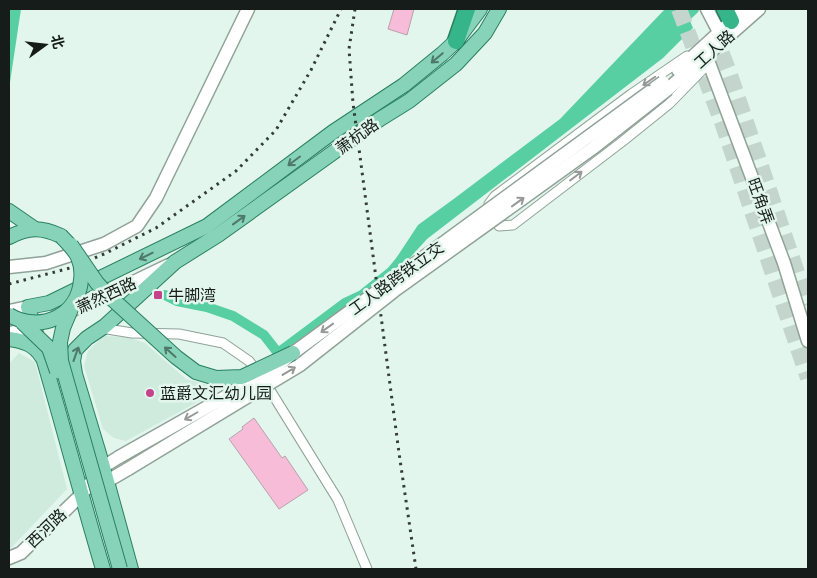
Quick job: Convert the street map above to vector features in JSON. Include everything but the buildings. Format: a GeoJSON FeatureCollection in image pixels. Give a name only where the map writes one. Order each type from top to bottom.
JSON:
{"type":"FeatureCollection","features":[{"type":"Feature","properties":{"kind":"highway"},"geometry":{"type":"LineString","coordinates":[[456,41],[467,9]]}},
{"type":"Feature","properties":{"kind":"main road"},"geometry":{"type":"LineString","coordinates":[[9,267],[46,263],[104,244],[137,226],[156,198],[248,9]]}},
{"type":"Feature","properties":{"kind":"main road","name":"萧杭路"},"geometry":{"type":"LineString","coordinates":[[189,235],[207,226],[333,132],[404,86],[456,41],[480,9]]}},
{"type":"Feature","properties":{"kind":"main road","name":"萧杭路"},"geometry":{"type":"LineString","coordinates":[[199,248],[380,119],[409,101],[456,64],[485,33],[499,9]]}},
{"type":"Feature","properties":{"kind":"main road"},"geometry":{"type":"LineString","coordinates":[[708,9],[715,9],[725,22]]}},
{"type":"Feature","properties":{"kind":"main road"},"geometry":{"type":"LineString","coordinates":[[708,9],[725,22]]}},
{"type":"Feature","properties":{"kind":"main road","name":"工人路"},"geometry":{"type":"LineString","coordinates":[[710,47],[725,22],[745,9]]}},
{"type":"Feature","properties":{"kind":"main road","name":"工人路"},"geometry":{"type":"LineString","coordinates":[[666,86],[676,72],[759,9]]}},
{"type":"Feature","properties":{"kind":"main road","name":"旺角弄"},"geometry":{"type":"LineString","coordinates":[[709,63],[784,263],[808,341]]}},
{"type":"Feature","properties":{"kind":"main road","name":"工人路跨铁立交"},"geometry":{"type":"LineString","coordinates":[[103,467],[268,372],[666,86]]}},
{"type":"Feature","properties":{"kind":"main road","name":"工人路跨铁立交"},"geometry":{"type":"LineString","coordinates":[[106,482],[300,365],[394,291],[593,148],[666,86]]}},
{"type":"Feature","properties":{"kind":"main road"},"geometry":{"type":"LineString","coordinates":[[9,211],[35,229]]}},
{"type":"Feature","properties":{"kind":"main road"},"geometry":{"type":"LineString","coordinates":[[9,237],[21,231],[35,229],[61,236],[71,246],[109,296],[176,357],[196,372],[216,378],[242,377],[293,353]]}},
{"type":"Feature","properties":{"kind":"main road","name":"萧然西路"},"geometry":{"type":"LineString","coordinates":[[9,310],[49,303],[189,235]]}},
{"type":"Feature","properties":{"kind":"main road"},"geometry":{"type":"LineString","coordinates":[[71,246],[79,258],[82,273],[80,288],[63,328],[60,342],[61,361],[120,569]]}},
{"type":"Feature","properties":{"kind":"main road","name":"萧然西路"},"geometry":{"type":"LineString","coordinates":[[9,334],[21,323],[90,303],[175,262],[199,248]]}},
{"type":"Feature","properties":{"kind":"main road"},"geometry":{"type":"LineString","coordinates":[[131,569],[103,467],[74,374],[72,361],[75,350],[87,338],[101,328],[175,262]]}},
{"type":"Feature","properties":{"kind":"main road"},"geometry":{"type":"LineString","coordinates":[[21,323],[35,324],[50,321],[64,314],[74,302]]}},
{"type":"Feature","properties":{"kind":"main road"},"geometry":{"type":"LineString","coordinates":[[21,323],[28,307]]}},
{"type":"Feature","properties":{"kind":"main road"},"geometry":{"type":"LineString","coordinates":[[9,315],[49,348],[55,363],[112,569]]}},
{"type":"Feature","properties":{"kind":"main road"},"geometry":{"type":"LineString","coordinates":[[21,323],[46,364],[103,569]]}},
{"type":"Feature","properties":{"kind":"main road"},"geometry":{"type":"LineString","coordinates":[[9,339],[20,340],[36,349],[46,364]]}},
{"type":"Feature","properties":{"kind":"main road"},"geometry":{"type":"LineString","coordinates":[[81,495],[103,467]]}},
{"type":"Feature","properties":{"kind":"main road"},"geometry":{"type":"LineString","coordinates":[[81,495],[106,482]]}},
{"type":"Feature","properties":{"kind":"main road","name":"西河路"},"geometry":{"type":"LineString","coordinates":[[9,558],[20,553],[81,495]]}},
{"type":"Feature","properties":{"kind":"street"},"geometry":{"type":"LineString","coordinates":[[710,47],[709,63],[669,104],[513,225],[499,226],[493,218],[489,204],[495,196],[672,65],[710,47]]}},
{"type":"Feature","properties":{"kind":"street"},"geometry":{"type":"LineString","coordinates":[[101,328],[132,333],[179,334],[223,343],[250,361],[338,500],[367,569]]}},
{"type":"Feature","properties":{"kind":"shaded area"},"geometry":{"type":"Polygon","coordinates":[[[9,9],[21,9],[9,89],[9,9]]]}},
{"type":"Feature","properties":{"kind":"shaded area"},"geometry":{"type":"Polygon","coordinates":[[[665,9],[685,9],[693,28],[663,58],[427,239],[398,271],[391,266],[418,225],[560,119],[665,9]]]}},
{"type":"Feature","properties":{"kind":"shaded area","name":"蓝爵文汇幼儿园"},"geometry":{"type":"Polygon","coordinates":[[[103,336],[127,337],[145,343],[186,379],[211,386],[203,399],[126,441],[114,438],[103,429],[84,366],[88,351],[103,336]]]}},
{"type":"Feature","properties":{"kind":"shaded area"},"geometry":{"type":"Polygon","coordinates":[[[19,353],[35,362],[67,489],[9,549],[9,364],[19,353]]]}},
{"type":"Feature","properties":{"kind":"waterway"},"geometry":{"type":"LineString","coordinates":[[678,24],[694,9]]}},
{"type":"Feature","properties":{"kind":"waterway"},"geometry":{"type":"LineString","coordinates":[[165,295],[177,301],[207,307],[233,316],[264,335],[278,353],[345,303],[362,295],[391,272],[402,259]]}},
{"type":"Feature","properties":{"kind":"tunnel"},"geometry":{"type":"LineString","coordinates":[[679,9],[723,125],[808,378]]}},
{"type":"Feature","properties":{"kind":"tunnel"},"geometry":{"type":"LineString","coordinates":[[713,31],[729,72],[808,305]]}},
{"type":"Feature","properties":{"kind":"railway"},"geometry":{"type":"LineString","coordinates":[[9,284],[70,268],[104,254],[156,228],[236,171],[276,130],[311,70],[341,9]]}},
{"type":"Feature","properties":{"kind":"railway"},"geometry":{"type":"LineString","coordinates":[[355,9],[349,49],[353,103],[416,569]]}},
{"type":"Feature","properties":{"kind":"place","name":"牛脚湾"},"geometry":{"type":"Point","coordinates":[158,295]}},
{"type":"Feature","properties":{"kind":"place","name":"蓝爵文汇幼儿园"},"geometry":{"type":"Point","coordinates":[150,393]}}]}
